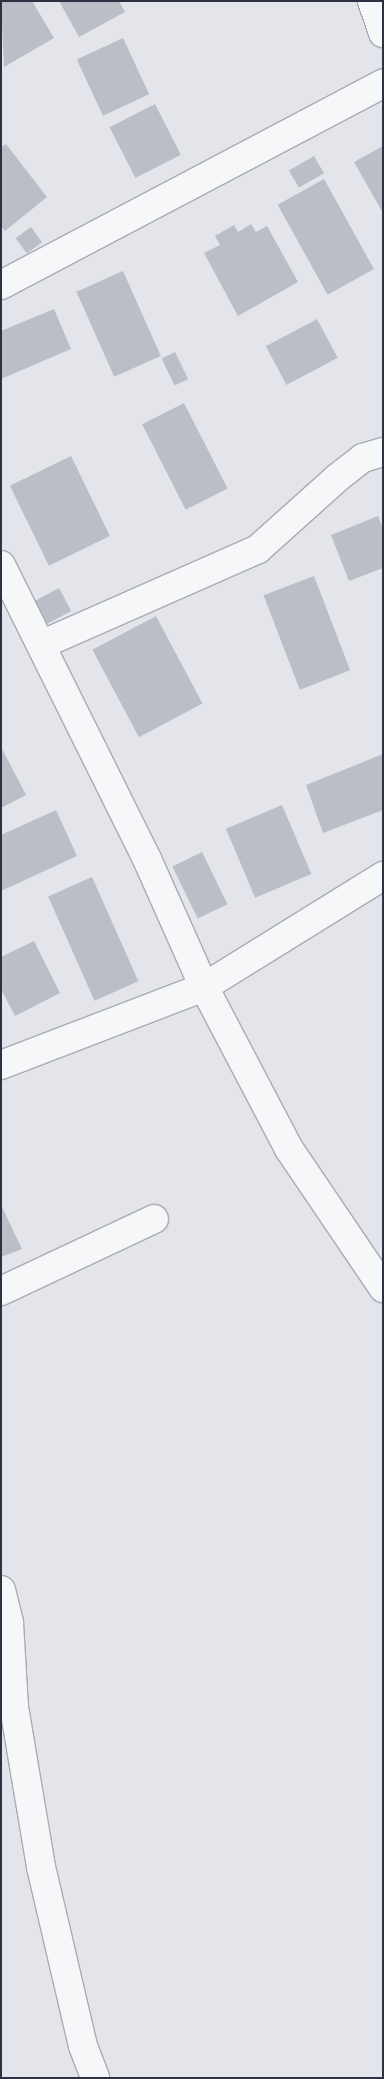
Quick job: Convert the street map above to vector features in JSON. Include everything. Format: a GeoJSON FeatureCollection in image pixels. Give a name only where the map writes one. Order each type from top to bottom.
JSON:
{"type":"FeatureCollection","features":[{"type":"Feature","properties":{"kind":"street"},"geometry":{"type":"LineString","coordinates":[[372,1],[383,34]]}},
{"type":"Feature","properties":{"kind":"street"},"geometry":{"type":"LineString","coordinates":[[1,285],[383,84]]}},
{"type":"Feature","properties":{"kind":"street"},"geometry":{"type":"LineString","coordinates":[[43,644],[258,549],[337,478],[363,458],[383,452]]}},
{"type":"Feature","properties":{"kind":"street"},"geometry":{"type":"LineString","coordinates":[[1,565],[43,644],[204,987],[289,1149],[383,1288]]}},
{"type":"Feature","properties":{"kind":"street"},"geometry":{"type":"LineString","coordinates":[[1,1065],[204,987],[383,876]]}},
{"type":"Feature","properties":{"kind":"street"},"geometry":{"type":"LineString","coordinates":[[1,1291],[154,1219]]}},
{"type":"Feature","properties":{"kind":"street"},"geometry":{"type":"LineString","coordinates":[[1,1590],[9,1622],[14,1707],[41,1867],[84,2046],[95,2078]]}},
{"type":"Feature","properties":{"kind":"building"},"geometry":{"type":"Polygon","coordinates":[[[1,1],[32,1],[54,38],[4,67],[1,1]]]}},
{"type":"Feature","properties":{"kind":"building"},"geometry":{"type":"Polygon","coordinates":[[[59,1],[119,1],[125,12],[79,37],[59,1]]]}},
{"type":"Feature","properties":{"kind":"building"},"geometry":{"type":"Polygon","coordinates":[[[123,38],[149,94],[103,116],[77,60],[123,38]]]}},
{"type":"Feature","properties":{"kind":"building"},"geometry":{"type":"Polygon","coordinates":[[[155,104],[181,155],[135,178],[110,127],[155,104]]]}},
{"type":"Feature","properties":{"kind":"building"},"geometry":{"type":"Polygon","coordinates":[[[6,144],[47,197],[5,231],[1,226],[1,147],[6,144]]]}},
{"type":"Feature","properties":{"kind":"building"},"geometry":{"type":"Polygon","coordinates":[[[383,146],[383,213],[354,162],[383,146]]]}},
{"type":"Feature","properties":{"kind":"building"},"geometry":{"type":"Polygon","coordinates":[[[314,156],[324,173],[299,188],[289,170],[314,156]]]}},
{"type":"Feature","properties":{"kind":"building"},"geometry":{"type":"Polygon","coordinates":[[[324,179],[374,269],[328,295],[278,205],[324,179]]]}},
{"type":"Feature","properties":{"kind":"building"},"geometry":{"type":"Polygon","coordinates":[[[251,224],[256,232],[267,226],[298,282],[238,316],[204,253],[220,245],[215,236],[234,225],[238,232],[251,224]]]}},
{"type":"Feature","properties":{"kind":"building"},"geometry":{"type":"Polygon","coordinates":[[[31,227],[42,242],[27,254],[16,238],[31,227]]]}},
{"type":"Feature","properties":{"kind":"building"},"geometry":{"type":"Polygon","coordinates":[[[123,271],[161,356],[114,377],[76,292],[123,271]]]}},
{"type":"Feature","properties":{"kind":"building"},"geometry":{"type":"Polygon","coordinates":[[[54,309],[71,349],[1,379],[1,331],[54,309]]]}},
{"type":"Feature","properties":{"kind":"building"},"geometry":{"type":"Polygon","coordinates":[[[317,319],[338,358],[286,385],[266,346],[317,319]]]}},
{"type":"Feature","properties":{"kind":"building"},"geometry":{"type":"Polygon","coordinates":[[[175,352],[188,379],[175,386],[162,359],[175,352]]]}},
{"type":"Feature","properties":{"kind":"building"},"geometry":{"type":"Polygon","coordinates":[[[184,403],[228,489],[186,510],[142,424],[184,403]]]}},
{"type":"Feature","properties":{"kind":"building"},"geometry":{"type":"Polygon","coordinates":[[[71,456],[110,536],[49,566],[10,486],[71,456]]]}},
{"type":"Feature","properties":{"kind":"building"},"geometry":{"type":"Polygon","coordinates":[[[378,516],[383,528],[383,568],[349,581],[331,535],[378,516]]]}},
{"type":"Feature","properties":{"kind":"building"},"geometry":{"type":"Polygon","coordinates":[[[314,576],[350,670],[300,690],[264,595],[314,576]]]}},
{"type":"Feature","properties":{"kind":"building"},"geometry":{"type":"Polygon","coordinates":[[[59,588],[71,611],[47,624],[35,601],[59,588]]]}},
{"type":"Feature","properties":{"kind":"building"},"geometry":{"type":"Polygon","coordinates":[[[156,616],[202,703],[139,737],[92,650],[156,616]]]}},
{"type":"Feature","properties":{"kind":"building"},"geometry":{"type":"Polygon","coordinates":[[[1,747],[26,795],[1,808],[1,747]]]}},
{"type":"Feature","properties":{"kind":"building"},"geometry":{"type":"Polygon","coordinates":[[[383,754],[383,810],[323,833],[306,785],[383,754]]]}},
{"type":"Feature","properties":{"kind":"building"},"geometry":{"type":"Polygon","coordinates":[[[282,805],[311,874],[255,898],[226,829],[282,805]]]}},
{"type":"Feature","properties":{"kind":"building"},"geometry":{"type":"Polygon","coordinates":[[[56,810],[77,856],[1,891],[1,835],[56,810]]]}},
{"type":"Feature","properties":{"kind":"building"},"geometry":{"type":"Polygon","coordinates":[[[202,852],[227,904],[198,919],[172,866],[202,852]]]}},
{"type":"Feature","properties":{"kind":"building"},"geometry":{"type":"Polygon","coordinates":[[[92,877],[138,981],[95,1001],[48,897],[92,877]]]}},
{"type":"Feature","properties":{"kind":"building"},"geometry":{"type":"Polygon","coordinates":[[[34,941],[60,993],[15,1016],[1,989],[1,957],[34,941]]]}},
{"type":"Feature","properties":{"kind":"building"},"geometry":{"type":"Polygon","coordinates":[[[1,1205],[22,1249],[1,1257],[1,1205]]]}}]}
